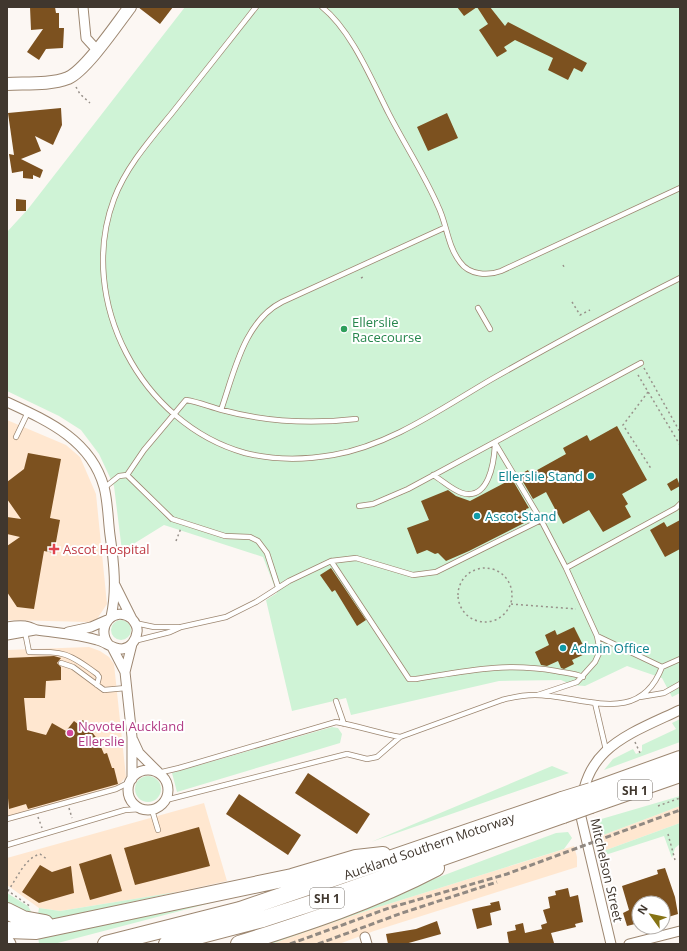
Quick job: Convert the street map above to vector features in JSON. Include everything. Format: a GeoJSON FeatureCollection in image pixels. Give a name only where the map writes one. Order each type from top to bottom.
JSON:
{"type":"FeatureCollection","features":[{"type":"Feature","properties":{"kind":"highway","name":"Auckland Southern Motorway"},"geometry":{"type":"LineString","coordinates":[[591,798],[680,759]]}},
{"type":"Feature","properties":{"kind":"highway","name":"Auckland Southern Motorway"},"geometry":{"type":"LineString","coordinates":[[106,944],[240,910],[414,852],[591,798],[680,774]]}},
{"type":"Feature","properties":{"kind":"highway","name":"Auckland Southern Motorway"},"geometry":{"type":"LineString","coordinates":[[167,944],[270,917],[485,843],[562,808]]}},
{"type":"Feature","properties":{"kind":"highway"},"geometry":{"type":"LineString","coordinates":[[239,944],[291,928],[402,886],[485,843]]}},
{"type":"Feature","properties":{"kind":"highway"},"geometry":{"type":"LineString","coordinates":[[7,930],[36,931],[292,877],[356,858],[414,852]]}},
{"type":"Feature","properties":{"kind":"highway"},"geometry":{"type":"LineString","coordinates":[[7,911],[23,919],[40,923],[69,923]]}},
{"type":"Feature","properties":{"kind":"main road"},"geometry":{"type":"LineString","coordinates":[[7,84],[60,80],[70,77],[97,50],[130,7]]}},
{"type":"Feature","properties":{"kind":"street"},"geometry":{"type":"LineString","coordinates":[[83,7],[86,38],[97,50]]}},
{"type":"Feature","properties":{"kind":"street"},"geometry":{"type":"LineString","coordinates":[[7,402],[61,430],[87,452],[98,469],[104,488],[115,584],[114,600],[109,619],[103,630],[103,636],[125,672]]}},
{"type":"Feature","properties":{"kind":"street"},"geometry":{"type":"LineString","coordinates":[[115,584],[138,630],[125,672],[132,737],[131,781],[129,789],[132,801],[141,809],[152,810],[166,800],[168,794],[166,781],[139,753],[132,737]]}},
{"type":"Feature","properties":{"kind":"street"},"geometry":{"type":"LineString","coordinates":[[66,633],[91,627],[121,614],[133,621]]}},
{"type":"Feature","properties":{"kind":"street"},"geometry":{"type":"LineString","coordinates":[[7,627],[25,626],[35,630],[66,633],[97,640],[110,646],[124,649],[133,643]]}},
{"type":"Feature","properties":{"kind":"street"},"geometry":{"type":"LineString","coordinates":[[7,635],[35,630]]}},
{"type":"Feature","properties":{"kind":"street","name":"Mitchelson Street"},"geometry":{"type":"LineString","coordinates":[[611,944],[581,817],[581,798],[584,785],[591,770],[606,750],[631,733],[680,710]]}},
{"type":"Feature","properties":{"kind":"street"},"geometry":{"type":"LineString","coordinates":[[131,781],[136,775],[146,770],[158,773]]}},
{"type":"Feature","properties":{"kind":"street"},"geometry":{"type":"LineString","coordinates":[[629,944],[680,931]]}},
{"type":"Feature","properties":{"kind":"lane"},"geometry":{"type":"LineString","coordinates":[[256,7],[130,168],[113,202],[104,240],[102,268],[107,302],[122,348],[149,388],[174,413],[211,439],[243,452],[263,457],[301,459],[342,453],[371,445],[404,429],[586,326],[680,278]]}},
{"type":"Feature","properties":{"kind":"lane"},"geometry":{"type":"LineString","coordinates":[[322,7],[339,22],[379,92],[388,112],[439,207],[444,228],[451,247],[460,262],[466,268],[484,274],[493,274],[680,188]]}},
{"type":"Feature","properties":{"kind":"lane"},"geometry":{"type":"LineString","coordinates":[[221,410],[246,342],[254,326],[267,312],[282,302],[444,228]]}},
{"type":"Feature","properties":{"kind":"lane"},"geometry":{"type":"LineString","coordinates":[[478,308],[490,329]]}},
{"type":"Feature","properties":{"kind":"lane"},"geometry":{"type":"LineString","coordinates":[[359,506],[372,504],[401,492],[495,443],[641,363]]}},
{"type":"Feature","properties":{"kind":"lane"},"geometry":{"type":"LineString","coordinates":[[104,488],[119,476],[127,475],[144,450],[186,400],[204,403],[221,410],[286,422],[320,423],[356,419]]}},
{"type":"Feature","properties":{"kind":"lane"},"geometry":{"type":"LineString","coordinates":[[16,437],[28,412]]}},
{"type":"Feature","properties":{"kind":"lane"},"geometry":{"type":"LineString","coordinates":[[433,475],[460,492],[468,494],[479,490],[488,480],[494,463],[495,443]]}},
{"type":"Feature","properties":{"kind":"lane"},"geometry":{"type":"LineString","coordinates":[[166,800],[178,795],[347,754],[367,759],[377,757],[386,751],[400,736],[502,700],[536,695],[572,685],[583,677],[595,662],[600,651],[597,636],[542,520],[495,443]]}},
{"type":"Feature","properties":{"kind":"lane"},"geometry":{"type":"LineString","coordinates":[[127,475],[172,519],[225,536],[250,537],[258,541],[267,553],[278,587]]}},
{"type":"Feature","properties":{"kind":"lane"},"geometry":{"type":"LineString","coordinates":[[566,568],[676,508],[680,504]]}},
{"type":"Feature","properties":{"kind":"lane"},"geometry":{"type":"LineString","coordinates":[[133,643],[170,632],[181,627],[226,617],[252,604],[278,587],[331,561],[356,558],[413,575],[436,572],[542,520]]}},
{"type":"Feature","properties":{"kind":"lane"},"geometry":{"type":"LineString","coordinates":[[331,561],[410,679],[490,667],[532,667],[574,673],[583,677]]}},
{"type":"Feature","properties":{"kind":"lane"},"geometry":{"type":"LineString","coordinates":[[133,621],[154,627],[181,627]]}},
{"type":"Feature","properties":{"kind":"lane"},"geometry":{"type":"LineString","coordinates":[[25,632],[29,652],[52,652],[72,656],[97,674],[99,677],[97,685]]}},
{"type":"Feature","properties":{"kind":"lane"},"geometry":{"type":"LineString","coordinates":[[597,636],[662,667]]}},
{"type":"Feature","properties":{"kind":"lane"},"geometry":{"type":"LineString","coordinates":[[639,698],[656,682],[662,667],[680,659]]}},
{"type":"Feature","properties":{"kind":"lane"},"geometry":{"type":"LineString","coordinates":[[61,663],[73,667],[104,690],[126,688]]}},
{"type":"Feature","properties":{"kind":"lane"},"geometry":{"type":"LineString","coordinates":[[536,695],[612,705],[664,693],[680,684]]}},
{"type":"Feature","properties":{"kind":"lane"},"geometry":{"type":"LineString","coordinates":[[336,701],[344,724]]}},
{"type":"Feature","properties":{"kind":"lane"},"geometry":{"type":"LineString","coordinates":[[595,703],[606,750]]}},
{"type":"Feature","properties":{"kind":"lane"},"geometry":{"type":"LineString","coordinates":[[158,773],[336,722],[379,733],[400,736]]}},
{"type":"Feature","properties":{"kind":"lane"},"geometry":{"type":"LineString","coordinates":[[7,819],[116,789],[131,781]]}},
{"type":"Feature","properties":{"kind":"lane"},"geometry":{"type":"LineString","coordinates":[[7,845],[124,810],[141,809]]}},
{"type":"Feature","properties":{"kind":"lane"},"geometry":{"type":"LineString","coordinates":[[152,810],[158,830]]}},
{"type":"Feature","properties":{"kind":"path"},"geometry":{"type":"LineString","coordinates":[[70,77],[80,94],[90,103]]}},
{"type":"Feature","properties":{"kind":"path"},"geometry":{"type":"LineString","coordinates":[[562,265],[565,269]]}},
{"type":"Feature","properties":{"kind":"path"},"geometry":{"type":"LineString","coordinates":[[572,302],[580,316],[590,310]]}},
{"type":"Feature","properties":{"kind":"path"},"geometry":{"type":"LineString","coordinates":[[641,363],[680,432]]}},
{"type":"Feature","properties":{"kind":"path"},"geometry":{"type":"LineString","coordinates":[[638,375],[680,445]]}},
{"type":"Feature","properties":{"kind":"path"},"geometry":{"type":"LineString","coordinates":[[648,392],[623,425],[652,470]]}},
{"type":"Feature","properties":{"kind":"path"},"geometry":{"type":"LineString","coordinates":[[176,540],[183,522]]}},
{"type":"Feature","properties":{"kind":"path"},"geometry":{"type":"LineString","coordinates":[[120,552],[128,552]]}},
{"type":"Feature","properties":{"kind":"path"},"geometry":{"type":"LineString","coordinates":[[486,567],[495,569],[503,574],[509,582],[512,591],[511,604],[503,616],[495,621],[487,623],[478,622],[467,616],[459,605],[458,588],[468,573],[476,569],[486,567]]}},
{"type":"Feature","properties":{"kind":"path"},"geometry":{"type":"LineString","coordinates":[[511,604],[585,609]]}},
{"type":"Feature","properties":{"kind":"path"},"geometry":{"type":"LineString","coordinates":[[636,744],[640,753]]}},
{"type":"Feature","properties":{"kind":"path"},"geometry":{"type":"LineString","coordinates":[[658,806],[680,798]]}},
{"type":"Feature","properties":{"kind":"path"},"geometry":{"type":"LineString","coordinates":[[68,804],[73,822]]}},
{"type":"Feature","properties":{"kind":"path"},"geometry":{"type":"LineString","coordinates":[[37,813],[42,831]]}},
{"type":"Feature","properties":{"kind":"path"},"geometry":{"type":"LineString","coordinates":[[668,834],[674,860]]}},
{"type":"Feature","properties":{"kind":"path"},"geometry":{"type":"LineString","coordinates":[[33,910],[30,906],[8,890],[28,861],[34,856],[40,854],[48,860]]}},
{"type":"Feature","properties":{"kind":"shaded area","name":"Ascot Hospital"},"geometry":{"type":"Polygon","coordinates":[[[7,420],[66,445],[80,457],[96,494],[107,604],[97,619],[89,622],[7,620],[7,420]]]}},
{"type":"Feature","properties":{"kind":"shaded area"},"geometry":{"type":"Polygon","coordinates":[[[89,647],[100,651],[109,657],[114,664],[126,777],[117,787],[7,819],[7,650],[89,647]]]}},
{"type":"Feature","properties":{"kind":"shaded area"},"geometry":{"type":"Polygon","coordinates":[[[204,803],[227,881],[177,892],[60,911],[39,908],[7,885],[7,858],[204,803]]]}},
{"type":"Feature","properties":{"kind":"shaded area"},"geometry":{"type":"Polygon","coordinates":[[[680,806],[680,823],[598,853],[600,850],[598,837],[680,806]]]}},
{"type":"Feature","properties":{"kind":"shaded area"},"geometry":{"type":"Polygon","coordinates":[[[574,846],[577,857],[577,867],[374,931],[339,944],[271,944],[366,911],[574,846]]]}},
{"type":"Feature","properties":{"kind":"green space","name":"Ellerslie Racecourse"},"geometry":{"type":"Polygon","coordinates":[[[185,7],[680,7],[680,693],[672,697],[662,678],[627,666],[585,686],[572,685],[561,680],[499,681],[351,715],[346,698],[292,711],[266,600],[277,593],[263,557],[164,525],[122,551],[114,486],[99,454],[81,430],[59,416],[7,391],[7,232],[28,209],[185,7]]]}},
{"type":"Feature","properties":{"kind":"green space"},"geometry":{"type":"Polygon","coordinates":[[[117,620],[125,620],[131,626],[131,634],[125,640],[117,640],[111,634],[111,626],[117,620]]]}},
{"type":"Feature","properties":{"kind":"green space"},"geometry":{"type":"Polygon","coordinates":[[[680,719],[680,742],[604,770],[613,759],[633,749],[636,754],[642,751],[642,745],[676,729],[672,723],[680,719]]]}},
{"type":"Feature","properties":{"kind":"green space"},"geometry":{"type":"Polygon","coordinates":[[[332,727],[338,728],[342,734],[340,743],[177,792],[172,773],[332,727]]]}},
{"type":"Feature","properties":{"kind":"green space"},"geometry":{"type":"Polygon","coordinates":[[[552,766],[569,773],[371,842],[552,766]]]}},
{"type":"Feature","properties":{"kind":"green space"},"geometry":{"type":"Polygon","coordinates":[[[148,776],[157,780],[161,789],[157,798],[148,802],[139,798],[135,789],[139,780],[148,776]]]}},
{"type":"Feature","properties":{"kind":"green space"},"geometry":{"type":"Polygon","coordinates":[[[680,796],[680,806],[598,837],[595,824],[598,820],[680,796]]]}},
{"type":"Feature","properties":{"kind":"green space"},"geometry":{"type":"Polygon","coordinates":[[[680,823],[680,844],[675,848],[672,858],[664,836],[599,857],[598,853],[680,823]]]}},
{"type":"Feature","properties":{"kind":"green space"},"geometry":{"type":"Polygon","coordinates":[[[568,832],[572,838],[564,849],[366,911],[271,944],[247,944],[381,899],[556,833],[568,832]]]}},
{"type":"Feature","properties":{"kind":"green space"},"geometry":{"type":"Polygon","coordinates":[[[177,892],[55,919],[42,919],[7,906],[7,893],[28,906],[33,915],[38,914],[39,908],[60,911],[177,892]]]}},
{"type":"Feature","properties":{"kind":"green space"},"geometry":{"type":"Polygon","coordinates":[[[218,901],[54,944],[39,944],[38,935],[218,901]]]}},
{"type":"Feature","properties":{"kind":"building"},"geometry":{"type":"Polygon","coordinates":[[[30,7],[55,7],[56,13],[59,13],[59,28],[64,28],[63,48],[46,49],[39,60],[27,52],[43,29],[31,30],[30,7]]]}},
{"type":"Feature","properties":{"kind":"building"},"geometry":{"type":"Polygon","coordinates":[[[138,7],[173,7],[160,24],[138,7]]]}},
{"type":"Feature","properties":{"kind":"building"},"geometry":{"type":"Polygon","coordinates":[[[457,7],[477,7],[464,16],[457,7]]]}},
{"type":"Feature","properties":{"kind":"building"},"geometry":{"type":"Polygon","coordinates":[[[477,7],[490,7],[505,26],[508,22],[587,63],[582,72],[574,68],[568,80],[548,70],[553,58],[515,40],[504,47],[507,51],[497,57],[479,30],[488,24],[477,7]]]}},
{"type":"Feature","properties":{"kind":"building"},"geometry":{"type":"Polygon","coordinates":[[[61,108],[62,125],[53,145],[35,136],[41,151],[21,159],[43,170],[40,178],[33,175],[33,179],[23,178],[23,171],[12,173],[9,154],[14,155],[8,113],[61,108]]]}},
{"type":"Feature","properties":{"kind":"building"},"geometry":{"type":"Polygon","coordinates":[[[447,113],[458,138],[428,151],[417,127],[447,113]]]}},
{"type":"Feature","properties":{"kind":"building"},"geometry":{"type":"Polygon","coordinates":[[[16,199],[26,200],[26,211],[16,211],[16,199]]]}},
{"type":"Feature","properties":{"kind":"building","name":"Ellerslie Stand"},"geometry":{"type":"Polygon","coordinates":[[[617,426],[647,480],[622,494],[628,504],[625,506],[631,517],[603,532],[589,510],[563,524],[546,492],[533,499],[519,475],[528,470],[530,474],[566,454],[563,448],[587,435],[590,441],[617,426]]]}},
{"type":"Feature","properties":{"kind":"building"},"geometry":{"type":"Polygon","coordinates":[[[28,453],[61,459],[50,518],[60,520],[54,553],[44,551],[34,609],[17,607],[7,592],[7,546],[20,537],[7,534],[7,517],[21,519],[7,499],[7,482],[24,469],[28,453]]]}},
{"type":"Feature","properties":{"kind":"building"},"geometry":{"type":"Polygon","coordinates":[[[677,478],[680,486],[671,491],[667,484],[677,478]]]}},
{"type":"Feature","properties":{"kind":"building","name":"Ascot Stand"},"geometry":{"type":"Polygon","coordinates":[[[512,479],[529,508],[526,509],[528,521],[446,561],[438,553],[435,554],[427,550],[417,554],[407,528],[429,520],[421,501],[448,490],[456,496],[470,501],[512,479]]]}},
{"type":"Feature","properties":{"kind":"building"},"geometry":{"type":"Polygon","coordinates":[[[680,520],[680,549],[665,557],[650,530],[664,522],[667,527],[680,520]]]}},
{"type":"Feature","properties":{"kind":"building"},"geometry":{"type":"Polygon","coordinates":[[[331,568],[366,620],[357,626],[335,590],[332,592],[320,575],[331,568]]]}},
{"type":"Feature","properties":{"kind":"building","name":"Admin Office"},"geometry":{"type":"Polygon","coordinates":[[[574,627],[587,653],[572,660],[574,664],[564,669],[561,668],[558,661],[547,666],[541,665],[535,652],[549,645],[545,635],[555,630],[557,635],[574,627]]]}},
{"type":"Feature","properties":{"kind":"building","name":"Novotel Auckland Ellerslie"},"geometry":{"type":"Polygon","coordinates":[[[54,656],[61,658],[57,663],[61,667],[61,680],[46,681],[45,698],[24,698],[27,730],[46,735],[52,723],[66,731],[74,721],[78,724],[83,720],[98,740],[104,754],[107,753],[112,768],[114,768],[118,784],[28,809],[26,804],[9,809],[7,787],[7,658],[54,656]]]}},
{"type":"Feature","properties":{"kind":"building"},"geometry":{"type":"Polygon","coordinates":[[[308,773],[370,814],[357,834],[295,793],[308,773]]]}},
{"type":"Feature","properties":{"kind":"building"},"geometry":{"type":"Polygon","coordinates":[[[239,794],[301,835],[288,855],[226,814],[239,794]]]}},
{"type":"Feature","properties":{"kind":"building"},"geometry":{"type":"Polygon","coordinates":[[[199,827],[210,866],[135,885],[124,848],[199,827]]]}},
{"type":"Feature","properties":{"kind":"building"},"geometry":{"type":"Polygon","coordinates":[[[111,854],[122,891],[90,900],[79,864],[111,854]]]}},
{"type":"Feature","properties":{"kind":"building"},"geometry":{"type":"Polygon","coordinates":[[[40,865],[52,872],[71,866],[74,893],[39,903],[22,892],[40,865]]]}},
{"type":"Feature","properties":{"kind":"building"},"geometry":{"type":"Polygon","coordinates":[[[665,868],[675,897],[678,914],[671,916],[671,895],[631,895],[631,925],[627,926],[623,913],[629,910],[622,886],[658,874],[657,870],[665,868]]]}},
{"type":"Feature","properties":{"kind":"building"},"geometry":{"type":"Polygon","coordinates":[[[568,888],[570,897],[578,895],[583,922],[575,924],[576,927],[551,933],[554,943],[509,944],[507,932],[516,930],[515,925],[523,923],[525,933],[542,929],[541,925],[547,923],[543,910],[550,908],[548,897],[556,895],[555,891],[568,888]]]}},
{"type":"Feature","properties":{"kind":"building"},"geometry":{"type":"Polygon","coordinates":[[[499,901],[501,910],[490,913],[492,925],[477,929],[472,909],[491,905],[490,903],[499,901]]]}},
{"type":"Feature","properties":{"kind":"building"},"geometry":{"type":"Polygon","coordinates":[[[437,921],[441,934],[405,944],[388,944],[386,934],[416,929],[437,921]]]}},
{"type":"Feature","properties":{"kind":"railway"},"geometry":{"type":"LineString","coordinates":[[290,944],[389,908],[507,874],[680,810]]}},
{"type":"Feature","properties":{"kind":"railway"},"geometry":{"type":"LineString","coordinates":[[318,944],[402,913],[497,882]]}},
{"type":"Feature","properties":{"kind":"place","name":"Ellerslie Racecourse"},"geometry":{"type":"Point","coordinates":[344,329]}},
{"type":"Feature","properties":{"kind":"place","name":"Ellerslie Stand"},"geometry":{"type":"Point","coordinates":[591,476]}},
{"type":"Feature","properties":{"kind":"place","name":"Ascot Stand"},"geometry":{"type":"Point","coordinates":[477,516]}},
{"type":"Feature","properties":{"kind":"place","name":"Ascot Hospital"},"geometry":{"type":"Point","coordinates":[54,549]}},
{"type":"Feature","properties":{"kind":"place","name":"Admin Office"},"geometry":{"type":"Point","coordinates":[563,648]}},
{"type":"Feature","properties":{"kind":"place","name":"Novotel Auckland Ellerslie"},"geometry":{"type":"Point","coordinates":[70,733]}}]}
